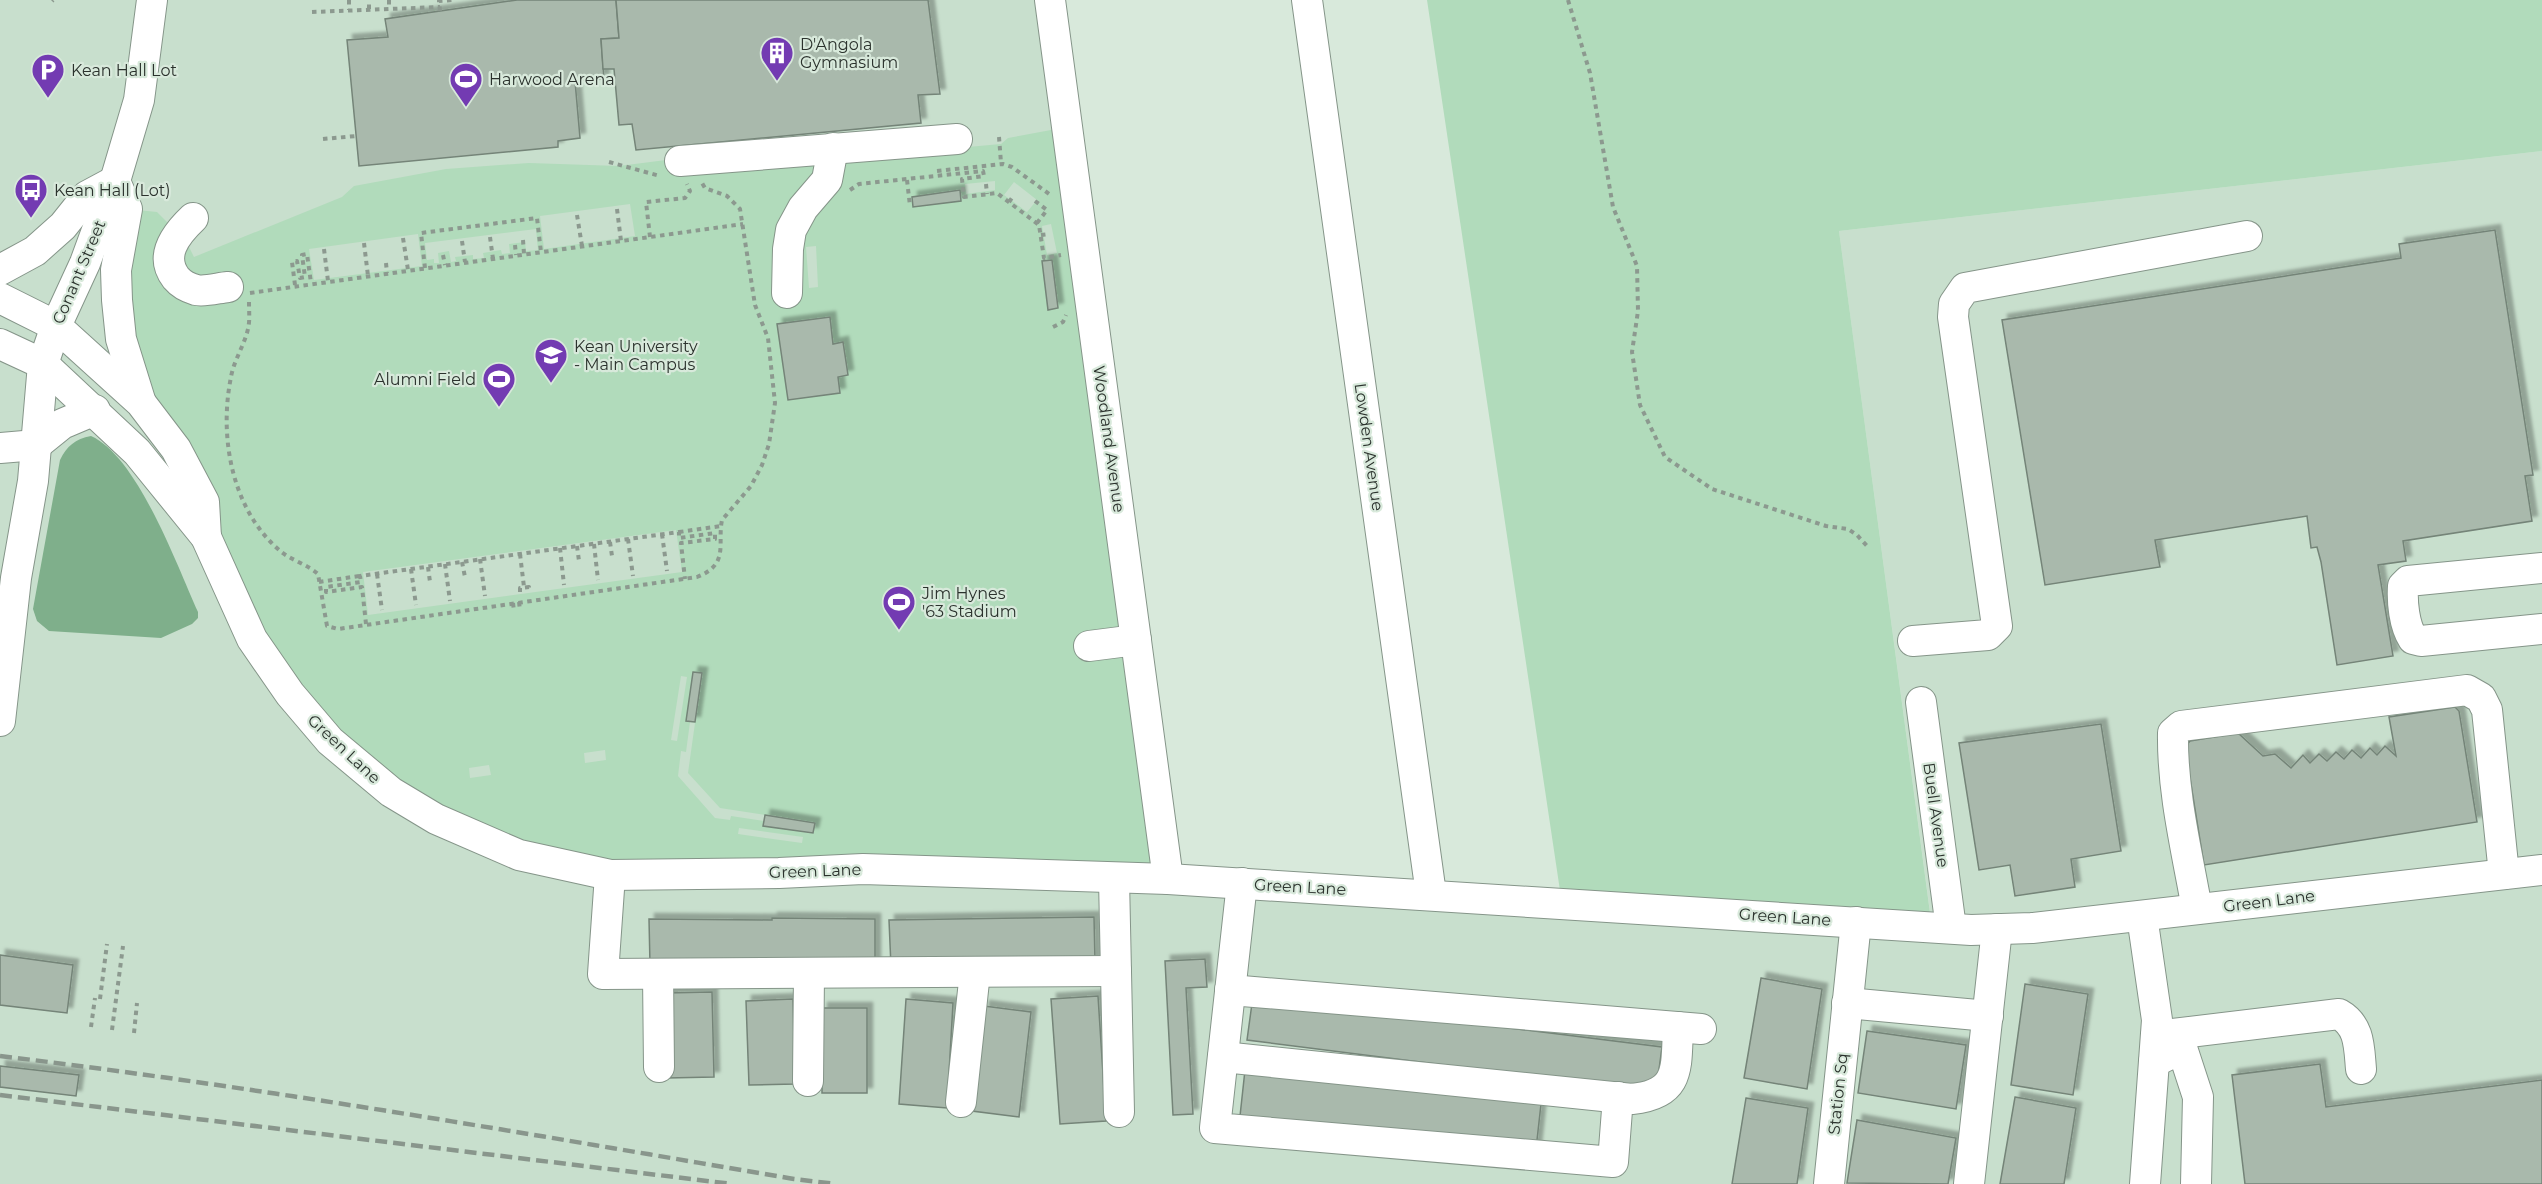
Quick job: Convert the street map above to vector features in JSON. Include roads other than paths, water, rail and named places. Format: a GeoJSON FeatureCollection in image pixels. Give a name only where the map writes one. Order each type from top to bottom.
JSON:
{"type":"FeatureCollection","features":[{"type":"Feature","properties":{"kind":"street","name":"Conant Street"},"geometry":{"type":"LineString","coordinates":[[0,714],[4,638],[33,481],[43,364],[56,326],[76,283],[115,181],[139,100],[152,0]]}},
{"type":"Feature","properties":{"kind":"street","name":"Woodland Avenue"},"geometry":{"type":"LineString","coordinates":[[1050,0],[1168,879]]}},
{"type":"Feature","properties":{"kind":"street","name":"Lowden Avenue"},"geometry":{"type":"LineString","coordinates":[[1307,0],[1431,894]]}},
{"type":"Feature","properties":{"kind":"street"},"geometry":{"type":"LineString","coordinates":[[683,175],[833,148],[957,139]]}},
{"type":"Feature","properties":{"kind":"street"},"geometry":{"type":"LineString","coordinates":[[788,293],[788,249],[791,230],[802,208],[827,180],[833,148]]}},
{"type":"Feature","properties":{"kind":"street","name":"Conant Street"},"geometry":{"type":"LineString","coordinates":[[0,270],[35,251],[63,226],[87,196],[115,181]]}},
{"type":"Feature","properties":{"kind":"street","name":"Conant Street"},"geometry":{"type":"LineString","coordinates":[[115,181],[127,209],[116,270],[121,339],[141,403]]}},
{"type":"Feature","properties":{"kind":"street"},"geometry":{"type":"LineString","coordinates":[[193,218],[172,244],[168,262],[172,272],[178,281],[198,291],[228,286]]}},
{"type":"Feature","properties":{"kind":"street"},"geometry":{"type":"LineString","coordinates":[[1913,641],[1988,635],[1996,626],[1953,317],[1954,304],[1965,288],[2247,236]]}},
{"type":"Feature","properties":{"kind":"street","name":"Green Lane"},"geometry":{"type":"LineString","coordinates":[[0,298],[56,326],[141,403],[176,449],[204,502],[206,537]]}},
{"type":"Feature","properties":{"kind":"street","name":"Green Lane"},"geometry":{"type":"LineString","coordinates":[[0,344],[43,364],[95,410],[137,452],[206,537],[252,639],[267,662],[305,714],[352,760],[392,792],[436,819],[475,837],[528,857],[610,875],[779,873],[863,869],[1168,879],[1997,929],[2032,928],[2542,870]]}},
{"type":"Feature","properties":{"kind":"street"},"geometry":{"type":"LineString","coordinates":[[0,448],[36,445],[62,424],[95,410]]}},
{"type":"Feature","properties":{"kind":"street"},"geometry":{"type":"LineString","coordinates":[[2542,568],[2408,581],[2403,586],[2409,633],[2413,639],[2421,641],[2542,629]]}},
{"type":"Feature","properties":{"kind":"street"},"geometry":{"type":"LineString","coordinates":[[1089,646],[1136,640]]}},
{"type":"Feature","properties":{"kind":"street"},"geometry":{"type":"LineString","coordinates":[[2197,909],[2183,831],[2173,749],[2173,734],[2181,726],[2467,690],[2481,698],[2487,710],[2504,874]]}},
{"type":"Feature","properties":{"kind":"street","name":"Buell Avenue"},"geometry":{"type":"LineString","coordinates":[[1921,702],[1951,928]]}},
{"type":"Feature","properties":{"kind":"street"},"geometry":{"type":"LineString","coordinates":[[610,875],[603,974],[1116,971]]}},
{"type":"Feature","properties":{"kind":"street"},"geometry":{"type":"LineString","coordinates":[[1114,879],[1119,1112]]}},
{"type":"Feature","properties":{"kind":"street"},"geometry":{"type":"LineString","coordinates":[[1242,883],[1215,1128],[1613,1162],[1618,1097]]}},
{"type":"Feature","properties":{"kind":"street"},"geometry":{"type":"LineString","coordinates":[[2142,916],[2157,1020],[2145,1184]]}},
{"type":"Feature","properties":{"kind":"street","name":"Station Sq"},"geometry":{"type":"LineString","coordinates":[[1829,1184],[1856,922]]}},
{"type":"Feature","properties":{"kind":"street"},"geometry":{"type":"LineString","coordinates":[[1969,1184],[1997,929]]}},
{"type":"Feature","properties":{"kind":"street"},"geometry":{"type":"LineString","coordinates":[[961,1102],[975,972]]}},
{"type":"Feature","properties":{"kind":"street"},"geometry":{"type":"LineString","coordinates":[[808,1080],[809,973]]}},
{"type":"Feature","properties":{"kind":"street"},"geometry":{"type":"LineString","coordinates":[[658,974],[659,1067]]}},
{"type":"Feature","properties":{"kind":"street"},"geometry":{"type":"LineString","coordinates":[[1223,1057],[1632,1099],[1652,1097],[1667,1086],[1676,1068],[1689,1028],[1230,990]]}},
{"type":"Feature","properties":{"kind":"street"},"geometry":{"type":"LineString","coordinates":[[1847,1003],[1988,1016]]}},
{"type":"Feature","properties":{"kind":"street"},"geometry":{"type":"LineString","coordinates":[[2155,1049],[2339,1014],[2346,1018],[2357,1032],[2361,1068]]}},
{"type":"Feature","properties":{"kind":"street"},"geometry":{"type":"LineString","coordinates":[[2155,1049],[2182,1048],[2198,1097],[2196,1184]]}},
{"type":"Feature","properties":{"kind":"railway"},"geometry":{"type":"LineString","coordinates":[[0,1056],[299,1097],[836,1184]]}},
{"type":"Feature","properties":{"kind":"railway"},"geometry":{"type":"LineString","coordinates":[[0,1095],[732,1184]]}},
{"type":"Feature","properties":{"kind":"place","name":"D'Angola Gymnasium"},"geometry":{"type":"Point","coordinates":[777,82]}},
{"type":"Feature","properties":{"kind":"place","name":"Kean Hall Lot"},"geometry":{"type":"Point","coordinates":[48,99]}},
{"type":"Feature","properties":{"kind":"place","name":"Harwood Arena"},"geometry":{"type":"Point","coordinates":[466,108]}},
{"type":"Feature","properties":{"kind":"place","name":"Kean Hall (Lot)"},"geometry":{"type":"Point","coordinates":[31,219]}},
{"type":"Feature","properties":{"kind":"place","name":"Kean University - Main Campus"},"geometry":{"type":"Point","coordinates":[551,384]}},
{"type":"Feature","properties":{"kind":"place","name":"Alumni Field"},"geometry":{"type":"Point","coordinates":[499,408]}},
{"type":"Feature","properties":{"kind":"place","name":"Jim Hynes '63 Stadium"},"geometry":{"type":"Point","coordinates":[899,631]}}]}
